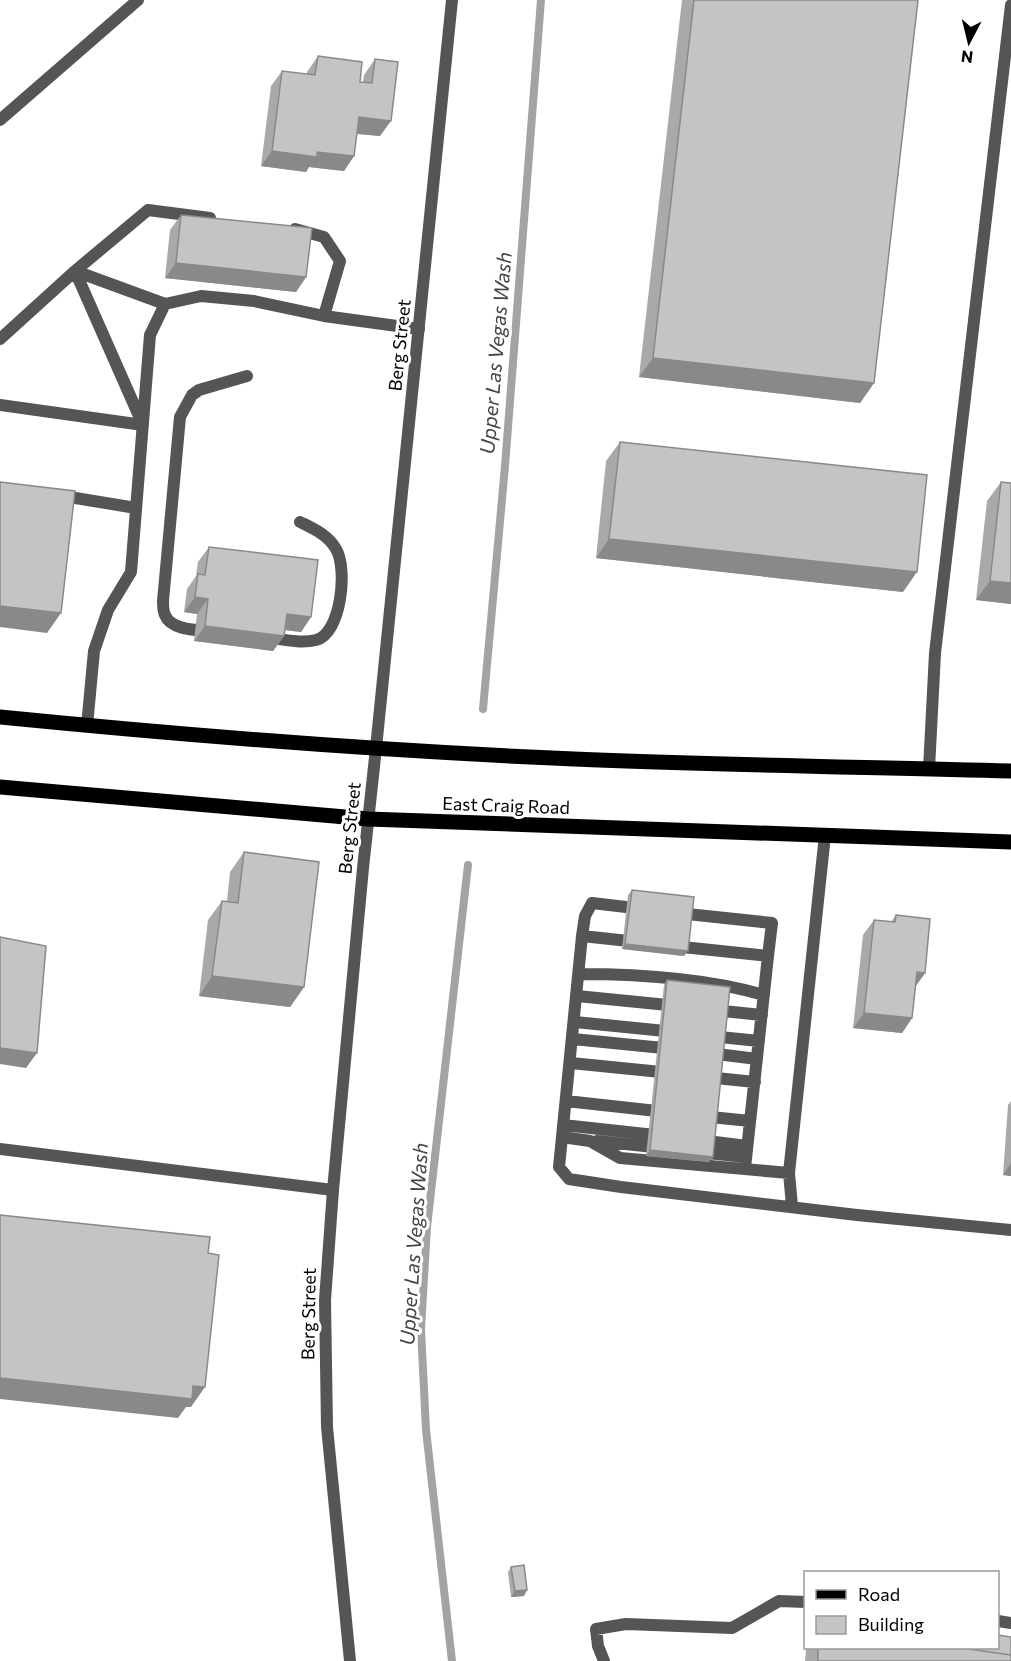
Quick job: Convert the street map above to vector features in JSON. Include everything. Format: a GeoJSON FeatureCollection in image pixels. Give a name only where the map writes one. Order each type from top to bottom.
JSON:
{"type":"FeatureCollection","features":[{"type":"Feature","properties":{"kind":"main road"},"geometry":{"type":"LineString","coordinates":[[0,717],[87,726],[376,748],[574,759],[1011,771]]}},
{"type":"Feature","properties":{"kind":"main road","name":"East Craig Road"},"geometry":{"type":"LineString","coordinates":[[0,787],[368,819],[1011,842]]}},
{"type":"Feature","properties":{"kind":"street"},"geometry":{"type":"LineString","coordinates":[[0,120],[138,0]]}},
{"type":"Feature","properties":{"kind":"street","name":"Berg Street"},"geometry":{"type":"LineString","coordinates":[[350,1661],[326,1398],[326,1279],[368,819],[452,0]]}},
{"type":"Feature","properties":{"kind":"street"},"geometry":{"type":"LineString","coordinates":[[929,769],[934,653],[1011,5]]}},
{"type":"Feature","properties":{"kind":"street"},"geometry":{"type":"LineString","coordinates":[[0,339],[75,271],[148,210],[227,220]]}},
{"type":"Feature","properties":{"kind":"street"},"geometry":{"type":"LineString","coordinates":[[283,227],[324,237],[340,261],[324,316]]}},
{"type":"Feature","properties":{"kind":"street"},"geometry":{"type":"LineString","coordinates":[[75,271],[165,304],[201,296],[254,301],[324,316],[419,328]]}},
{"type":"Feature","properties":{"kind":"street"},"geometry":{"type":"LineString","coordinates":[[75,271],[143,424]]}},
{"type":"Feature","properties":{"kind":"street"},"geometry":{"type":"LineString","coordinates":[[87,726],[94,651],[108,610],[131,572],[150,335],[165,304]]}},
{"type":"Feature","properties":{"kind":"street"},"geometry":{"type":"LineString","coordinates":[[220,632],[184,628],[172,624],[165,617],[163,601],[180,417],[192,395],[199,390],[247,376]]}},
{"type":"Feature","properties":{"kind":"street"},"geometry":{"type":"LineString","coordinates":[[0,405],[143,424]]}},
{"type":"Feature","properties":{"kind":"street"},"geometry":{"type":"LineString","coordinates":[[42,493],[136,508]]}},
{"type":"Feature","properties":{"kind":"street"},"geometry":{"type":"LineString","coordinates":[[255,636],[302,641],[316,640],[326,636],[337,617],[342,570],[337,550],[323,534],[300,522]]}},
{"type":"Feature","properties":{"kind":"street"},"geometry":{"type":"LineString","coordinates":[[792,1206],[789,1173],[825,836]]}},
{"type":"Feature","properties":{"kind":"street"},"geometry":{"type":"LineString","coordinates":[[746,1157],[772,923],[592,903],[585,916],[582,936],[571,1063],[558,1167],[569,1179],[621,1187],[1011,1230]]}},
{"type":"Feature","properties":{"kind":"street"},"geometry":{"type":"LineString","coordinates":[[582,936],[768,956]]}},
{"type":"Feature","properties":{"kind":"street"},"geometry":{"type":"LineString","coordinates":[[579,974],[626,974],[764,992]]}},
{"type":"Feature","properties":{"kind":"street"},"geometry":{"type":"LineString","coordinates":[[577,996],[762,1015]]}},
{"type":"Feature","properties":{"kind":"street"},"geometry":{"type":"LineString","coordinates":[[575,1022],[759,1041]]}},
{"type":"Feature","properties":{"kind":"street"},"geometry":{"type":"LineString","coordinates":[[573,1039],[757,1059]]}},
{"type":"Feature","properties":{"kind":"street"},"geometry":{"type":"LineString","coordinates":[[571,1063],[755,1082]]}},
{"type":"Feature","properties":{"kind":"street"},"geometry":{"type":"LineString","coordinates":[[566,1101],[750,1121]]}},
{"type":"Feature","properties":{"kind":"street"},"geometry":{"type":"LineString","coordinates":[[563,1131],[684,1145],[746,1157],[789,1173]]}},
{"type":"Feature","properties":{"kind":"street"},"geometry":{"type":"LineString","coordinates":[[563,1131],[590,1141],[620,1158],[717,1168],[746,1157]]}},
{"type":"Feature","properties":{"kind":"street"},"geometry":{"type":"LineString","coordinates":[[590,1141],[684,1145]]}},
{"type":"Feature","properties":{"kind":"street"},"geometry":{"type":"LineString","coordinates":[[0,1149],[333,1190]]}},
{"type":"Feature","properties":{"kind":"street"},"geometry":{"type":"LineString","coordinates":[[604,1661],[598,1646],[596,1629],[626,1624],[732,1628],[779,1601],[804,1602]]}},
{"type":"Feature","properties":{"kind":"building"},"geometry":{"type":"Polygon","coordinates":[[[694,0],[918,0],[874,383],[653,358],[694,0]]]}},
{"type":"Feature","properties":{"kind":"building"},"geometry":{"type":"Polygon","coordinates":[[[318,56],[362,62],[360,82],[372,83],[375,59],[398,62],[391,121],[359,117],[354,156],[317,152],[317,157],[272,151],[282,71],[315,75],[318,56]]]}},
{"type":"Feature","properties":{"kind":"building"},"geometry":{"type":"Polygon","coordinates":[[[181,215],[312,228],[306,277],[176,263],[181,215]]]}},
{"type":"Feature","properties":{"kind":"building"},"geometry":{"type":"Polygon","coordinates":[[[620,442],[927,475],[917,572],[609,539],[620,442]]]}},
{"type":"Feature","properties":{"kind":"building"},"geometry":{"type":"Polygon","coordinates":[[[0,482],[75,491],[61,613],[0,606],[0,482]]]}},
{"type":"Feature","properties":{"kind":"building"},"geometry":{"type":"Polygon","coordinates":[[[1001,482],[1011,483],[1011,583],[990,581],[1001,482]]]}},
{"type":"Feature","properties":{"kind":"building"},"geometry":{"type":"Polygon","coordinates":[[[209,547],[318,560],[311,617],[287,614],[284,636],[205,626],[208,599],[195,597],[198,574],[205,575],[209,547]]]}},
{"type":"Feature","properties":{"kind":"building"},"geometry":{"type":"Polygon","coordinates":[[[244,852],[319,862],[304,987],[212,976],[222,901],[238,903],[244,852]]]}},
{"type":"Feature","properties":{"kind":"building"},"geometry":{"type":"Polygon","coordinates":[[[632,890],[694,897],[688,951],[625,944],[632,890]]]}},
{"type":"Feature","properties":{"kind":"building"},"geometry":{"type":"Polygon","coordinates":[[[896,915],[930,919],[925,973],[917,972],[912,1018],[864,1013],[874,920],[895,922],[896,915]]]}},
{"type":"Feature","properties":{"kind":"building"},"geometry":{"type":"Polygon","coordinates":[[[0,937],[46,946],[37,1053],[0,1048],[0,937]]]}},
{"type":"Feature","properties":{"kind":"building"},"geometry":{"type":"Polygon","coordinates":[[[667,980],[730,987],[713,1157],[650,1150],[667,980]]]}},
{"type":"Feature","properties":{"kind":"building"},"geometry":{"type":"Polygon","coordinates":[[[0,1215],[210,1237],[208,1253],[219,1255],[205,1387],[193,1386],[192,1399],[0,1378],[0,1215]]]}},
{"type":"Feature","properties":{"kind":"building"},"geometry":{"type":"Polygon","coordinates":[[[524,1565],[527,1590],[515,1591],[511,1567],[524,1565]]]}},
{"type":"Feature","properties":{"kind":"building"},"geometry":{"type":"Polygon","coordinates":[[[999,1635],[1011,1637],[1011,1655],[968,1649],[999,1649],[999,1635]]]}},
{"type":"Feature","properties":{"kind":"building"},"geometry":{"type":"Polygon","coordinates":[[[818,1649],[968,1649],[1011,1655],[1011,1661],[818,1661],[818,1649]]]}},
{"type":"Feature","properties":{"kind":"waterway","name":"Upper Las Vegas Wash"},"geometry":{"type":"LineString","coordinates":[[483,709],[505,466],[541,0]]}},
{"type":"Feature","properties":{"kind":"waterway","name":"Upper Las Vegas Wash"},"geometry":{"type":"LineString","coordinates":[[452,1661],[426,1430],[421,1329],[427,1227],[468,865]]}}]}
